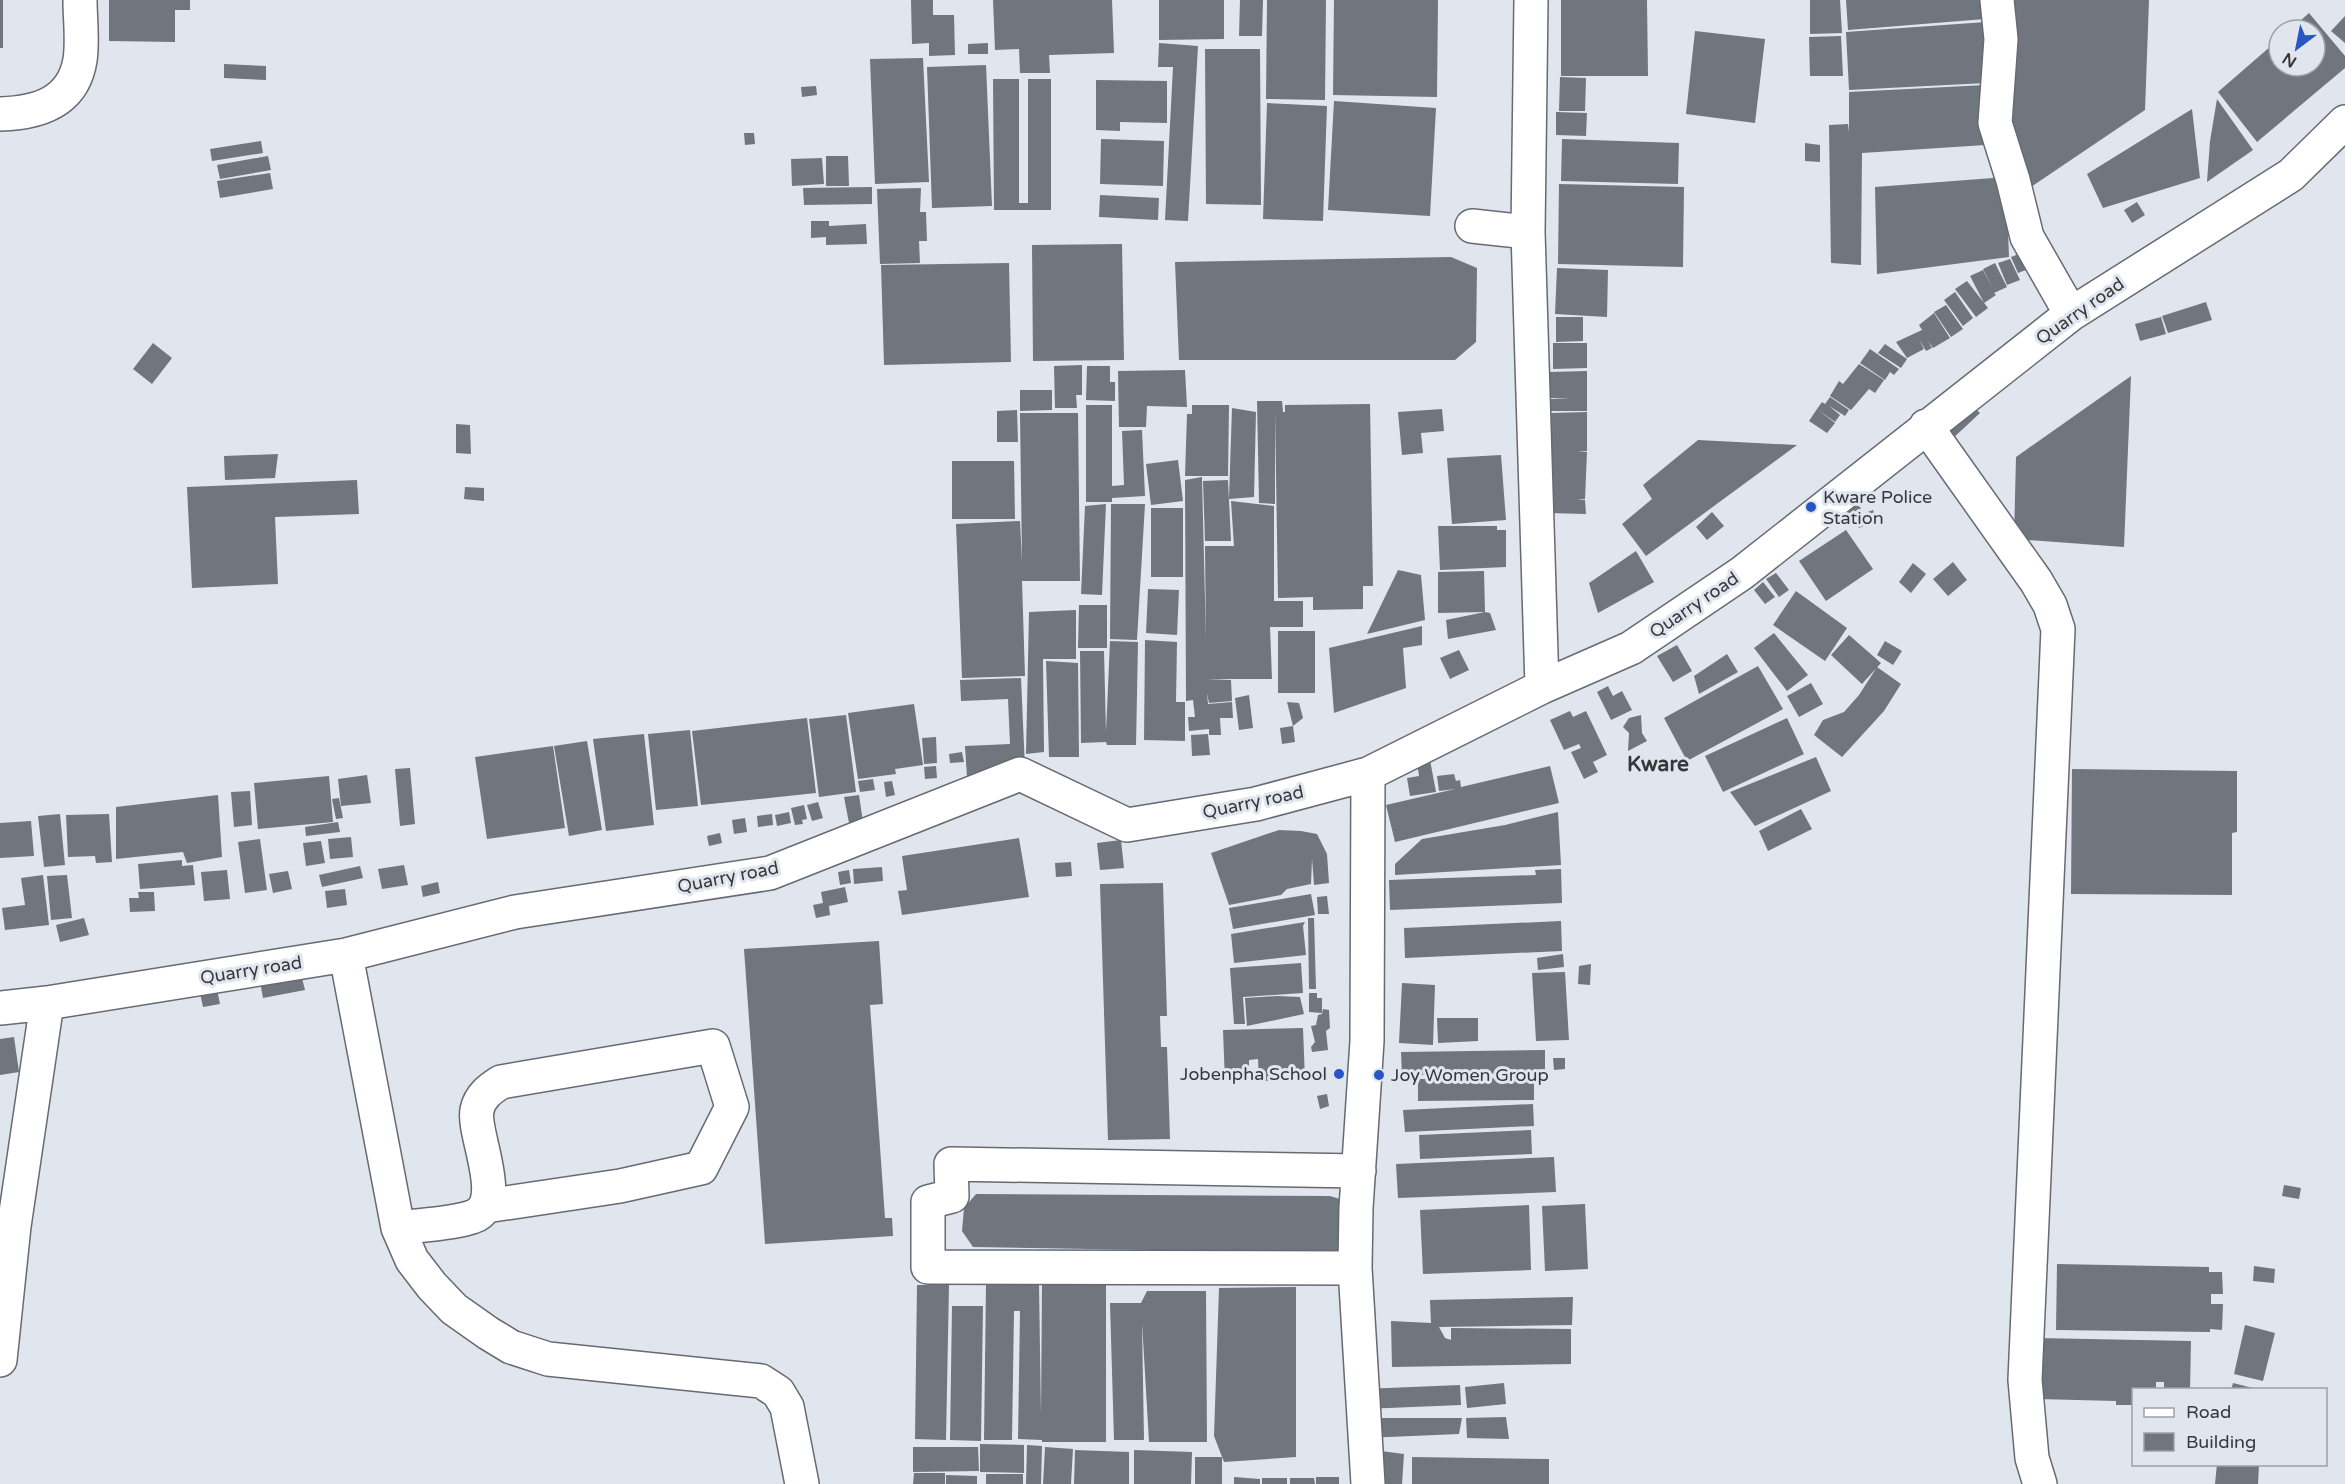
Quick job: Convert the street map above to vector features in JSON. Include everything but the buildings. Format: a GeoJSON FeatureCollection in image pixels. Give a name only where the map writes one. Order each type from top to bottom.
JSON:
{"type":"FeatureCollection","features":[{"type":"Feature","properties":{"kind":"street"},"geometry":{"type":"LineString","coordinates":[[0,114],[25,113],[54,103],[70,85],[80,61],[80,0]]}},
{"type":"Feature","properties":{"kind":"street"},"geometry":{"type":"LineString","coordinates":[[1531,0],[1528,232],[1542,687]]}},
{"type":"Feature","properties":{"kind":"street"},"geometry":{"type":"LineString","coordinates":[[1997,0],[2001,39],[1995,123],[2013,180],[2027,237],[2071,314]]}},
{"type":"Feature","properties":{"kind":"street","name":"Quarry road"},"geometry":{"type":"LineString","coordinates":[[0,1008],[47,1003],[346,955],[515,912],[770,873],[1020,774],[1127,825],[1256,804],[1368,774],[1542,687],[1630,648],[1723,585],[2071,314],[2290,175],[2345,122]]}},
{"type":"Feature","properties":{"kind":"street"},"geometry":{"type":"LineString","coordinates":[[1472,226],[1528,232]]}},
{"type":"Feature","properties":{"kind":"street"},"geometry":{"type":"LineString","coordinates":[[1926,426],[2037,581],[2050,606],[2058,629],[2025,1380],[2032,1458],[2040,1484]]}},
{"type":"Feature","properties":{"kind":"street"},"geometry":{"type":"LineString","coordinates":[[1368,774],[1367,1041],[1356,1208],[1355,1268],[1368,1484]]}},
{"type":"Feature","properties":{"kind":"street"},"geometry":{"type":"LineString","coordinates":[[346,955],[398,1228],[412,1260],[432,1286],[454,1309],[488,1334],[511,1347],[548,1359],[761,1381],[778,1392],[787,1407],[802,1484]]}},
{"type":"Feature","properties":{"kind":"street"},"geometry":{"type":"LineString","coordinates":[[0,1360],[7,1226],[47,1003]]}},
{"type":"Feature","properties":{"kind":"street"},"geometry":{"type":"LineString","coordinates":[[398,1228],[473,1217],[486,1206],[620,1186],[701,1168],[732,1107],[713,1046],[501,1082],[486,1092],[477,1110],[489,1189],[486,1206]]}},
{"type":"Feature","properties":{"kind":"street"},"geometry":{"type":"LineString","coordinates":[[1355,1268],[928,1267],[928,1202],[952,1196],[951,1164],[1359,1171]]}},
{"type":"Feature","properties":{"kind":"place","name":"Kware Police Station"},"geometry":{"type":"Point","coordinates":[1811,507]}},
{"type":"Feature","properties":{"kind":"place","name":"Jobenpha School"},"geometry":{"type":"Point","coordinates":[1339,1074]}},
{"type":"Feature","properties":{"kind":"place","name":"Joy Women Group"},"geometry":{"type":"Point","coordinates":[1379,1075]}},
{"type":"Feature","properties":{"kind":"district","name":"Kware"},"geometry":{"type":"Point","coordinates":[1658,764]}}]}
